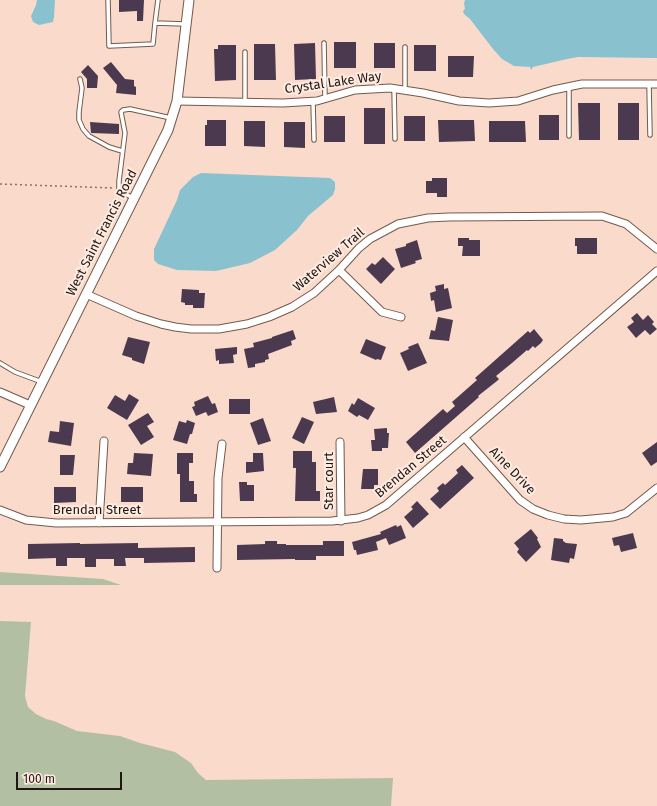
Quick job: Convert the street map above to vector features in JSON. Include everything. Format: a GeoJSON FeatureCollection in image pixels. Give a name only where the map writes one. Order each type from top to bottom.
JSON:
{"type":"FeatureCollection","features":[{"type":"Feature","properties":{"kind":"street","name":"West Saint Francis Road"},"geometry":{"type":"LineString","coordinates":[[0,467],[168,130],[176,101],[189,0]]}},
{"type":"Feature","properties":{"kind":"street","name":"Crystal Lake Way"},"geometry":{"type":"LineString","coordinates":[[176,101],[283,103],[313,101],[355,90],[394,88],[459,101],[489,103],[518,101],[553,90],[582,84],[653,84]]}},
{"type":"Feature","properties":{"kind":"street","name":"Waterview Trail"},"geometry":{"type":"LineString","coordinates":[[86,294],[136,316],[161,324],[191,329],[219,329],[247,324],[269,317],[292,307],[314,293],[339,270],[359,248],[370,239],[388,229],[412,221],[448,217],[602,216],[626,224],[657,249]]}},
{"type":"Feature","properties":{"kind":"street"},"geometry":{"type":"LineString","coordinates":[[339,270],[382,312],[401,317]]}},
{"type":"Feature","properties":{"kind":"street","name":"Brendan Street"},"geometry":{"type":"LineString","coordinates":[[0,510],[26,520],[56,523],[341,521],[358,518],[386,505],[657,271]]}},
{"type":"Feature","properties":{"kind":"street"},"geometry":{"type":"LineString","coordinates":[[0,392],[30,406]]}},
{"type":"Feature","properties":{"kind":"street","name":"Aine Drive"},"geometry":{"type":"LineString","coordinates":[[464,437],[520,500],[533,509],[548,516],[581,520],[613,517],[626,512],[657,488]]}},
{"type":"Feature","properties":{"kind":"street"},"geometry":{"type":"LineString","coordinates":[[99,523],[104,441]]}},
{"type":"Feature","properties":{"kind":"street","name":"Star court"},"geometry":{"type":"LineString","coordinates":[[340,442],[341,521]]}},
{"type":"Feature","properties":{"kind":"street"},"geometry":{"type":"LineString","coordinates":[[217,568],[218,478],[222,444]]}},
{"type":"Feature","properties":{"kind":"lane"},"geometry":{"type":"LineString","coordinates":[[108,0],[110,46],[153,44],[158,0]]}},
{"type":"Feature","properties":{"kind":"lane"},"geometry":{"type":"LineString","coordinates":[[155,23],[186,24]]}},
{"type":"Feature","properties":{"kind":"lane"},"geometry":{"type":"LineString","coordinates":[[324,43],[325,98]]}},
{"type":"Feature","properties":{"kind":"lane"},"geometry":{"type":"LineString","coordinates":[[405,47],[405,90]]}},
{"type":"Feature","properties":{"kind":"lane"},"geometry":{"type":"LineString","coordinates":[[245,52],[245,102]]}},
{"type":"Feature","properties":{"kind":"lane"},"geometry":{"type":"LineString","coordinates":[[80,79],[82,88],[78,112],[79,120],[83,129],[89,136],[109,147],[122,151]]}},
{"type":"Feature","properties":{"kind":"lane"},"geometry":{"type":"LineString","coordinates":[[650,135],[653,84]]}},
{"type":"Feature","properties":{"kind":"lane"},"geometry":{"type":"LineString","coordinates":[[568,136],[569,87]]}},
{"type":"Feature","properties":{"kind":"lane"},"geometry":{"type":"LineString","coordinates":[[394,88],[395,139]]}},
{"type":"Feature","properties":{"kind":"lane"},"geometry":{"type":"LineString","coordinates":[[313,101],[314,140]]}},
{"type":"Feature","properties":{"kind":"lane"},"geometry":{"type":"LineString","coordinates":[[134,198],[122,192],[119,181],[125,133],[121,115],[123,110],[130,109],[172,118]]}},
{"type":"Feature","properties":{"kind":"lane"},"geometry":{"type":"LineString","coordinates":[[0,363],[15,372],[42,382]]}},
{"type":"Feature","properties":{"kind":"path"},"geometry":{"type":"LineString","coordinates":[[0,184],[120,188]]}},
{"type":"Feature","properties":{"kind":"green space"},"geometry":{"type":"Polygon","coordinates":[[[0,572],[103,579],[121,585],[0,585],[0,572]]]}},
{"type":"Feature","properties":{"kind":"green space"},"geometry":{"type":"Polygon","coordinates":[[[0,621],[31,622],[25,696],[28,707],[36,714],[46,719],[77,731],[120,736],[175,752],[191,763],[198,773],[206,780],[393,778],[391,806],[0,806],[0,621]]]}},
{"type":"Feature","properties":{"kind":"water"},"geometry":{"type":"Polygon","coordinates":[[[37,0],[55,0],[53,22],[39,25],[33,22],[31,16],[37,0]]]}},
{"type":"Feature","properties":{"kind":"water"},"geometry":{"type":"Polygon","coordinates":[[[465,0],[657,0],[657,58],[578,57],[533,67],[531,70],[530,67],[514,66],[502,59],[470,19],[464,14],[463,11],[465,9],[465,0]]]}},
{"type":"Feature","properties":{"kind":"water"},"geometry":{"type":"Polygon","coordinates":[[[201,173],[330,178],[335,182],[335,189],[333,195],[308,216],[297,230],[275,250],[250,263],[216,271],[177,270],[158,264],[154,260],[154,249],[177,200],[180,190],[193,177],[201,173]]]}},
{"type":"Feature","properties":{"kind":"building"},"geometry":{"type":"Polygon","coordinates":[[[119,0],[144,0],[143,21],[137,21],[137,11],[119,12],[119,0]]]}},
{"type":"Feature","properties":{"kind":"building"},"geometry":{"type":"Polygon","coordinates":[[[334,42],[356,42],[356,68],[334,68],[334,42]]]}},
{"type":"Feature","properties":{"kind":"building"},"geometry":{"type":"Polygon","coordinates":[[[315,43],[316,79],[295,80],[294,44],[315,43]]]}},
{"type":"Feature","properties":{"kind":"building"},"geometry":{"type":"Polygon","coordinates":[[[374,43],[395,43],[395,68],[374,68],[374,43]]]}},
{"type":"Feature","properties":{"kind":"building"},"geometry":{"type":"Polygon","coordinates":[[[254,44],[275,44],[276,80],[254,80],[254,44]]]}},
{"type":"Feature","properties":{"kind":"building"},"geometry":{"type":"Polygon","coordinates":[[[218,45],[236,45],[236,80],[215,81],[214,49],[218,49],[218,45]]]}},
{"type":"Feature","properties":{"kind":"building"},"geometry":{"type":"Polygon","coordinates":[[[414,45],[436,45],[436,71],[414,71],[414,45]]]}},
{"type":"Feature","properties":{"kind":"building"},"geometry":{"type":"Polygon","coordinates":[[[448,56],[474,56],[473,77],[448,77],[448,56]]]}},
{"type":"Feature","properties":{"kind":"building"},"geometry":{"type":"Polygon","coordinates":[[[111,62],[125,79],[134,80],[136,95],[116,93],[117,85],[103,68],[111,62]]]}},
{"type":"Feature","properties":{"kind":"building"},"geometry":{"type":"Polygon","coordinates":[[[88,65],[98,76],[97,88],[87,88],[87,79],[81,72],[88,65]]]}},
{"type":"Feature","properties":{"kind":"building"},"geometry":{"type":"Polygon","coordinates":[[[578,103],[600,103],[600,140],[579,140],[578,103]]]}},
{"type":"Feature","properties":{"kind":"building"},"geometry":{"type":"Polygon","coordinates":[[[618,103],[639,103],[639,140],[618,140],[618,103]]]}},
{"type":"Feature","properties":{"kind":"building"},"geometry":{"type":"Polygon","coordinates":[[[364,108],[385,108],[385,144],[364,144],[364,108]]]}},
{"type":"Feature","properties":{"kind":"building"},"geometry":{"type":"Polygon","coordinates":[[[539,115],[559,115],[559,140],[539,140],[539,115]]]}},
{"type":"Feature","properties":{"kind":"building"},"geometry":{"type":"Polygon","coordinates":[[[324,116],[345,116],[345,142],[324,142],[324,116]]]}},
{"type":"Feature","properties":{"kind":"building"},"geometry":{"type":"Polygon","coordinates":[[[404,116],[425,116],[425,141],[404,141],[404,116]]]}},
{"type":"Feature","properties":{"kind":"building"},"geometry":{"type":"Polygon","coordinates":[[[207,120],[226,120],[226,146],[205,146],[205,125],[207,125],[207,120]]]}},
{"type":"Feature","properties":{"kind":"building"},"geometry":{"type":"Polygon","coordinates":[[[438,120],[474,120],[475,141],[439,142],[438,120]]]}},
{"type":"Feature","properties":{"kind":"building"},"geometry":{"type":"Polygon","coordinates":[[[244,121],[265,121],[265,147],[244,146],[244,121]]]}},
{"type":"Feature","properties":{"kind":"building"},"geometry":{"type":"Polygon","coordinates":[[[489,121],[525,121],[526,142],[489,142],[489,121]]]}},
{"type":"Feature","properties":{"kind":"building"},"geometry":{"type":"Polygon","coordinates":[[[90,122],[119,124],[119,134],[91,133],[90,122]]]}},
{"type":"Feature","properties":{"kind":"building"},"geometry":{"type":"Polygon","coordinates":[[[284,122],[305,122],[305,148],[284,147],[284,122]]]}},
{"type":"Feature","properties":{"kind":"building"},"geometry":{"type":"Polygon","coordinates":[[[432,178],[447,178],[447,197],[437,197],[437,193],[426,193],[426,181],[432,181],[432,178]]]}},
{"type":"Feature","properties":{"kind":"building"},"geometry":{"type":"Polygon","coordinates":[[[458,238],[480,240],[480,256],[462,256],[463,246],[458,246],[458,238]]]}},
{"type":"Feature","properties":{"kind":"building"},"geometry":{"type":"Polygon","coordinates":[[[575,238],[597,238],[597,254],[577,254],[575,238]]]}},
{"type":"Feature","properties":{"kind":"building"},"geometry":{"type":"Polygon","coordinates":[[[417,240],[422,259],[415,261],[416,263],[401,268],[395,249],[406,246],[406,244],[417,240]]]}},
{"type":"Feature","properties":{"kind":"building"},"geometry":{"type":"Polygon","coordinates":[[[383,257],[395,269],[381,284],[366,269],[372,263],[375,265],[383,257]]]}},
{"type":"Feature","properties":{"kind":"building"},"geometry":{"type":"Polygon","coordinates":[[[444,284],[444,289],[448,288],[452,308],[436,312],[434,300],[431,301],[430,293],[436,291],[435,286],[444,284]]]}},
{"type":"Feature","properties":{"kind":"building"},"geometry":{"type":"Polygon","coordinates":[[[182,289],[199,290],[199,293],[205,293],[204,308],[193,308],[193,305],[185,305],[185,303],[181,302],[182,289]]]}},
{"type":"Feature","properties":{"kind":"building"},"geometry":{"type":"Polygon","coordinates":[[[637,313],[643,320],[648,315],[654,322],[652,324],[657,329],[650,335],[645,330],[636,338],[627,327],[634,322],[631,318],[637,313]]]}},
{"type":"Feature","properties":{"kind":"building"},"geometry":{"type":"Polygon","coordinates":[[[438,317],[453,320],[449,341],[429,339],[431,330],[435,331],[438,317]]]}},
{"type":"Feature","properties":{"kind":"building"},"geometry":{"type":"Polygon","coordinates":[[[534,329],[543,340],[541,343],[535,348],[533,346],[528,351],[527,350],[496,376],[499,379],[497,381],[478,396],[479,397],[415,453],[406,442],[443,409],[447,413],[455,406],[452,402],[477,380],[475,378],[528,331],[530,333],[534,329]]]}},
{"type":"Feature","properties":{"kind":"building"},"geometry":{"type":"Polygon","coordinates":[[[293,330],[296,339],[291,341],[292,345],[268,354],[269,359],[265,360],[265,362],[255,364],[255,367],[248,368],[244,349],[254,347],[253,343],[293,330]]]}},
{"type":"Feature","properties":{"kind":"building"},"geometry":{"type":"Polygon","coordinates":[[[128,337],[150,342],[144,364],[122,355],[128,337]]]}},
{"type":"Feature","properties":{"kind":"building"},"geometry":{"type":"Polygon","coordinates":[[[366,339],[386,347],[381,360],[376,360],[360,353],[366,339]]]}},
{"type":"Feature","properties":{"kind":"building"},"geometry":{"type":"Polygon","coordinates":[[[418,343],[427,363],[408,371],[400,353],[409,349],[408,347],[418,343]]]}},
{"type":"Feature","properties":{"kind":"building"},"geometry":{"type":"Polygon","coordinates":[[[237,347],[237,354],[233,355],[234,363],[219,364],[219,360],[216,361],[215,349],[237,347]]]}},
{"type":"Feature","properties":{"kind":"building"},"geometry":{"type":"Polygon","coordinates":[[[129,394],[139,400],[127,420],[107,408],[115,395],[125,401],[129,394]]]}},
{"type":"Feature","properties":{"kind":"building"},"geometry":{"type":"Polygon","coordinates":[[[208,396],[212,404],[215,403],[218,412],[208,416],[206,412],[196,416],[192,407],[195,406],[194,402],[208,396]]]}},
{"type":"Feature","properties":{"kind":"building"},"geometry":{"type":"Polygon","coordinates":[[[334,397],[337,412],[316,414],[313,402],[334,397]]]}},
{"type":"Feature","properties":{"kind":"building"},"geometry":{"type":"Polygon","coordinates":[[[358,398],[375,408],[368,420],[359,415],[357,417],[348,411],[352,403],[354,405],[358,398]]]}},
{"type":"Feature","properties":{"kind":"building"},"geometry":{"type":"Polygon","coordinates":[[[229,399],[250,399],[250,414],[229,414],[229,399]]]}},
{"type":"Feature","properties":{"kind":"building"},"geometry":{"type":"Polygon","coordinates":[[[148,413],[154,422],[147,426],[154,437],[141,445],[128,425],[148,413]]]}},
{"type":"Feature","properties":{"kind":"building"},"geometry":{"type":"Polygon","coordinates":[[[302,417],[314,422],[304,444],[292,438],[302,417]]]}},
{"type":"Feature","properties":{"kind":"building"},"geometry":{"type":"Polygon","coordinates":[[[263,418],[271,441],[258,445],[250,423],[263,418]]]}},
{"type":"Feature","properties":{"kind":"building"},"geometry":{"type":"Polygon","coordinates":[[[187,420],[195,423],[187,444],[173,440],[179,421],[186,423],[187,420]]]}},
{"type":"Feature","properties":{"kind":"building"},"geometry":{"type":"Polygon","coordinates":[[[60,421],[74,423],[71,446],[48,442],[50,431],[59,432],[60,421]]]}},
{"type":"Feature","properties":{"kind":"building"},"geometry":{"type":"Polygon","coordinates":[[[387,428],[387,433],[389,433],[388,448],[382,448],[382,451],[372,451],[371,440],[375,440],[374,429],[387,428]]]}},
{"type":"Feature","properties":{"kind":"building"},"geometry":{"type":"Polygon","coordinates":[[[657,442],[657,462],[651,466],[642,453],[657,442]]]}},
{"type":"Feature","properties":{"kind":"building"},"geometry":{"type":"Polygon","coordinates":[[[293,451],[312,451],[312,462],[316,462],[316,491],[320,491],[320,501],[295,501],[296,468],[293,468],[293,451]]]}},
{"type":"Feature","properties":{"kind":"building"},"geometry":{"type":"Polygon","coordinates":[[[134,453],[153,454],[151,476],[127,474],[128,463],[133,463],[134,453]]]}},
{"type":"Feature","properties":{"kind":"building"},"geometry":{"type":"Polygon","coordinates":[[[177,453],[193,453],[193,463],[189,463],[189,481],[194,481],[194,494],[197,494],[197,502],[180,502],[180,474],[177,474],[177,453]]]}},
{"type":"Feature","properties":{"kind":"building"},"geometry":{"type":"Polygon","coordinates":[[[253,453],[263,453],[264,471],[246,473],[246,462],[253,462],[253,453]]]}},
{"type":"Feature","properties":{"kind":"building"},"geometry":{"type":"Polygon","coordinates":[[[60,455],[75,455],[73,475],[60,475],[60,455]]]}},
{"type":"Feature","properties":{"kind":"building"},"geometry":{"type":"Polygon","coordinates":[[[462,465],[474,478],[440,509],[430,499],[439,491],[437,488],[443,483],[445,485],[458,473],[456,470],[462,465]]]}},
{"type":"Feature","properties":{"kind":"building"},"geometry":{"type":"Polygon","coordinates":[[[363,469],[378,469],[378,485],[374,485],[374,489],[361,489],[363,469]]]}},
{"type":"Feature","properties":{"kind":"building"},"geometry":{"type":"Polygon","coordinates":[[[239,482],[247,482],[247,485],[254,485],[254,501],[240,501],[239,482]]]}},
{"type":"Feature","properties":{"kind":"building"},"geometry":{"type":"Polygon","coordinates":[[[54,487],[76,487],[76,502],[54,503],[54,487]]]}},
{"type":"Feature","properties":{"kind":"building"},"geometry":{"type":"Polygon","coordinates":[[[121,487],[143,487],[143,502],[121,502],[121,487]]]}},
{"type":"Feature","properties":{"kind":"building"},"geometry":{"type":"Polygon","coordinates":[[[417,501],[429,514],[413,528],[404,517],[413,509],[411,507],[417,501]]]}},
{"type":"Feature","properties":{"kind":"building"},"geometry":{"type":"Polygon","coordinates":[[[396,525],[397,527],[401,525],[406,538],[389,545],[386,538],[376,542],[378,550],[357,555],[352,542],[381,534],[380,532],[396,525]]]}},
{"type":"Feature","properties":{"kind":"building"},"geometry":{"type":"Polygon","coordinates":[[[531,529],[538,538],[537,539],[541,547],[526,562],[517,552],[519,549],[514,543],[531,529]]]}},
{"type":"Feature","properties":{"kind":"building"},"geometry":{"type":"Polygon","coordinates":[[[633,533],[637,548],[621,552],[619,545],[614,546],[612,538],[633,533]]]}},
{"type":"Feature","properties":{"kind":"building"},"geometry":{"type":"Polygon","coordinates":[[[554,538],[563,539],[566,543],[577,544],[574,559],[570,558],[569,563],[551,560],[554,538]]]}},
{"type":"Feature","properties":{"kind":"building"},"geometry":{"type":"Polygon","coordinates":[[[265,541],[277,541],[277,544],[286,545],[323,545],[323,541],[344,541],[344,556],[316,556],[316,560],[237,560],[237,545],[265,544],[265,541]]]}},
{"type":"Feature","properties":{"kind":"building"},"geometry":{"type":"Polygon","coordinates":[[[138,543],[138,548],[195,547],[195,562],[144,563],[144,558],[125,558],[126,566],[114,566],[114,559],[96,559],[96,567],[85,567],[85,558],[67,558],[67,566],[56,566],[56,558],[28,559],[28,544],[138,543]]]}}]}
